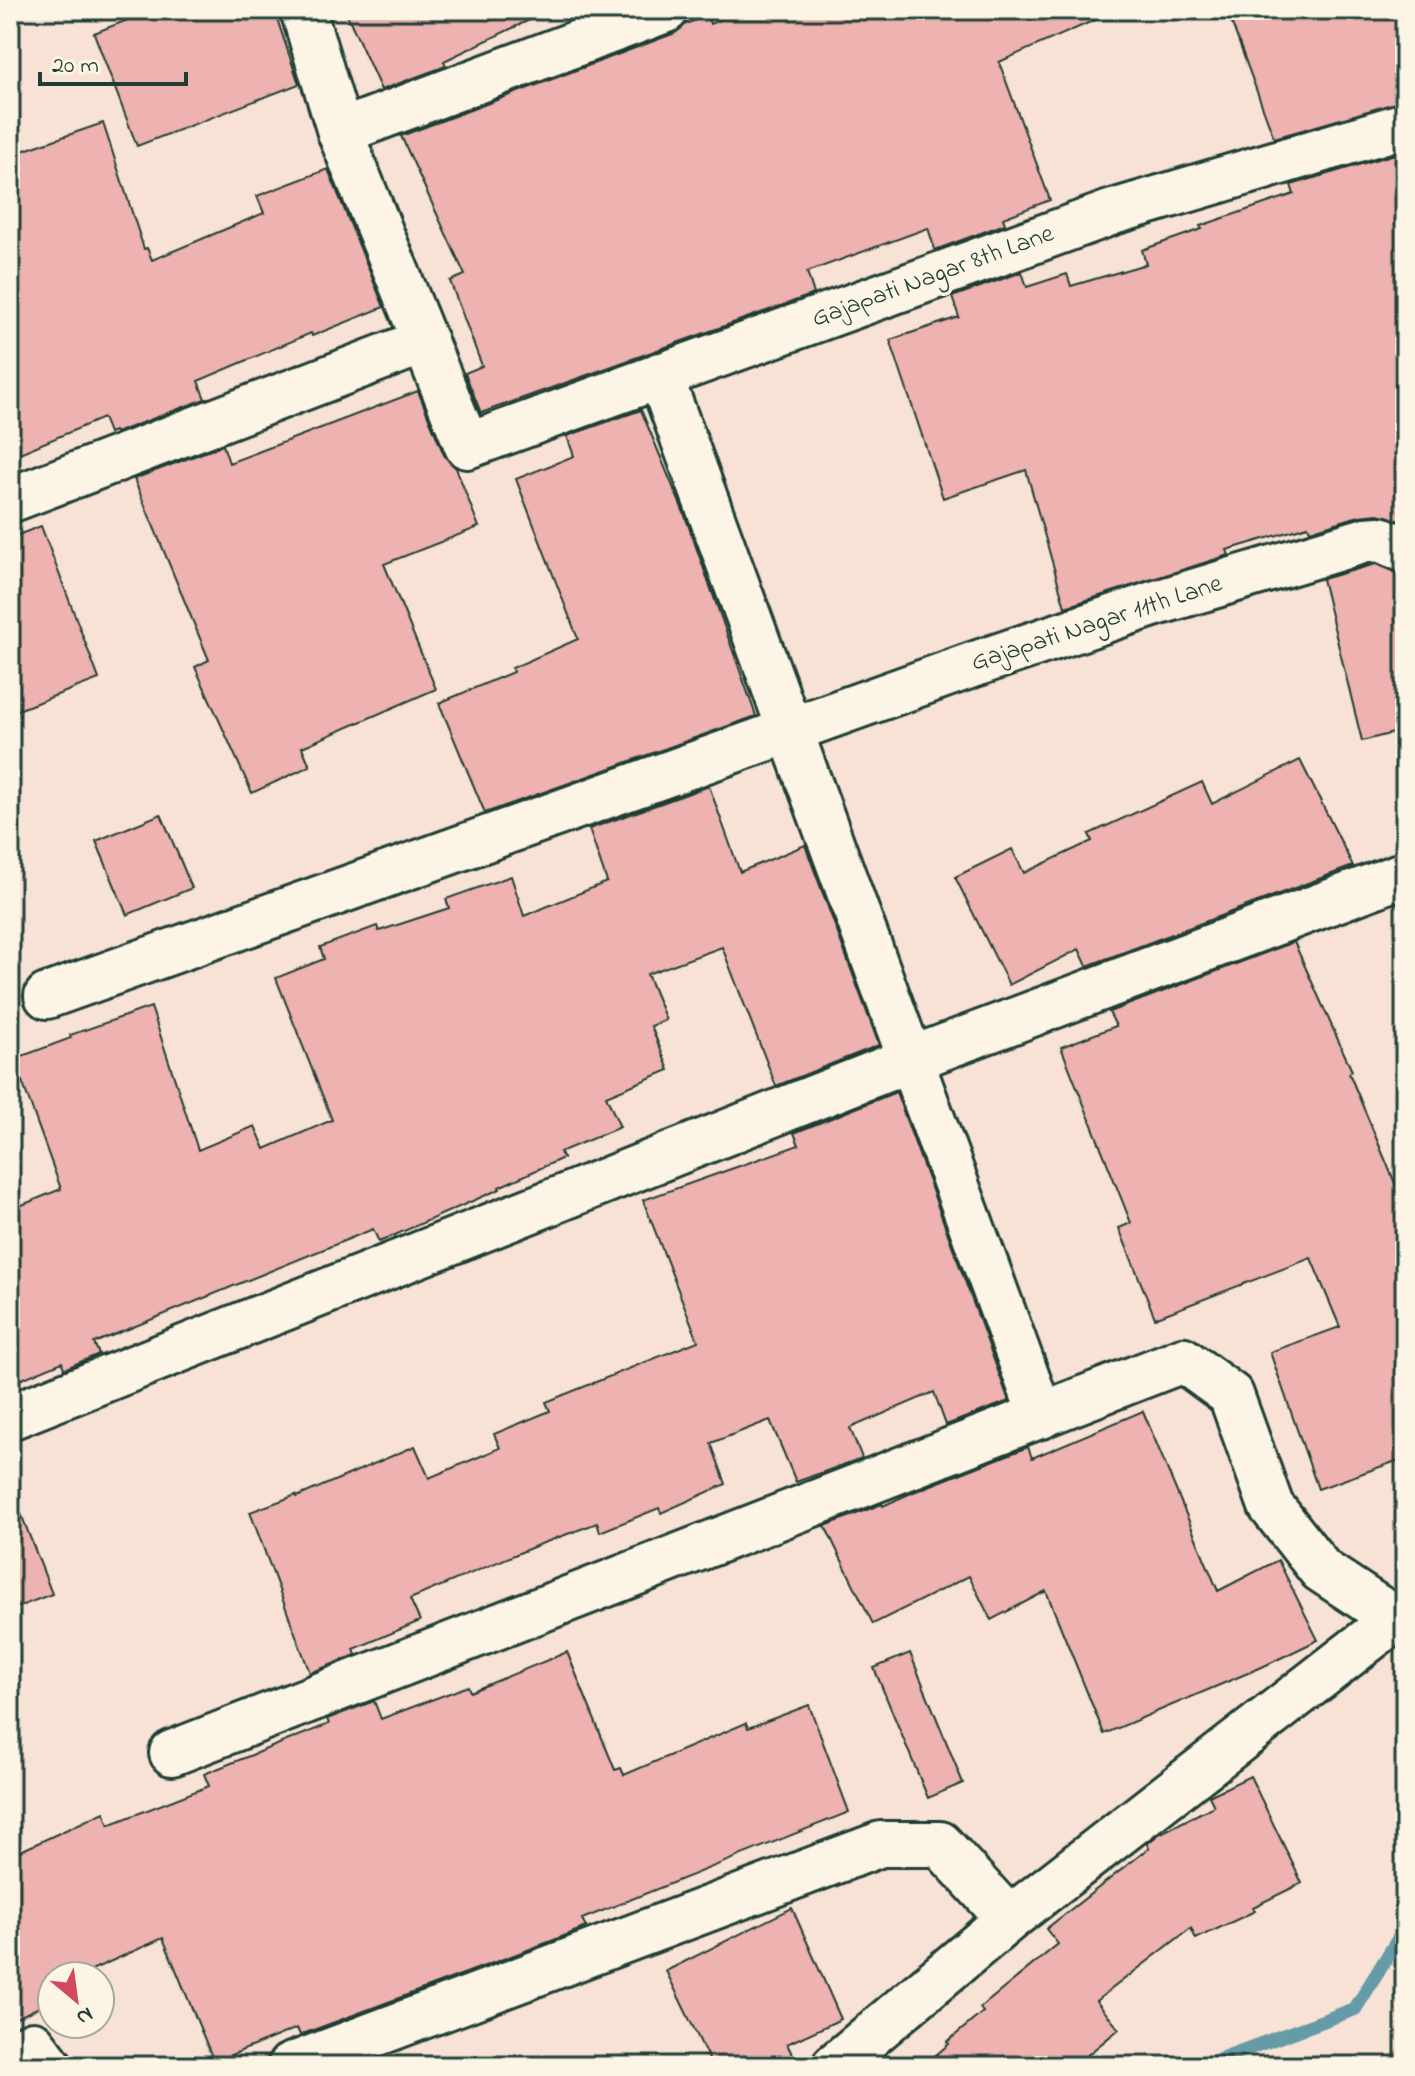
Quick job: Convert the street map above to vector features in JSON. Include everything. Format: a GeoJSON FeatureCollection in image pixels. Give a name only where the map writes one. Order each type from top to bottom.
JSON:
{"type":"FeatureCollection","features":[{"type":"Feature","properties":{"kind":"street"},"geometry":{"type":"LineString","coordinates":[[10,500],[425,341],[340,132],[303,10]]}},
{"type":"Feature","properties":{"kind":"street"},"geometry":{"type":"LineString","coordinates":[[340,132],[666,10]]}},
{"type":"Feature","properties":{"kind":"street","name":"Gajapati Nagar 8th Lane"},"geometry":{"type":"LineString","coordinates":[[425,341],[467,446],[1113,212],[1405,125]]}},
{"type":"Feature","properties":{"kind":"street"},"geometry":{"type":"LineString","coordinates":[[660,375],[1041,1416]]}},
{"type":"Feature","properties":{"kind":"street","name":"Gajapati Nagar 11th Lane"},"geometry":{"type":"LineString","coordinates":[[47,996],[972,665],[1138,609],[1366,540],[1380,539],[1405,550]]}},
{"type":"Feature","properties":{"kind":"street"},"geometry":{"type":"LineString","coordinates":[[10,1417],[909,1060],[1405,874]]}},
{"type":"Feature","properties":{"kind":"street"},"geometry":{"type":"LineString","coordinates":[[172,1753],[1183,1360],[1231,1395],[1271,1506],[1321,1570],[1400,1621],[1009,1919],[834,2066]]}},
{"type":"Feature","properties":{"kind":"street"},"geometry":{"type":"LineString","coordinates":[[290,2066],[881,1844],[940,1844],[1009,1919]]}},
{"type":"Feature","properties":{"kind":"street"},"geometry":{"type":"LineString","coordinates":[[10,2055],[33,2044],[50,2066]]}},
{"type":"Feature","properties":{"kind":"building"},"geometry":{"type":"Polygon","coordinates":[[[153,10],[274,10],[299,84],[137,146],[94,33],[153,10]]]}},
{"type":"Feature","properties":{"kind":"building"},"geometry":{"type":"Polygon","coordinates":[[[345,10],[550,10],[444,61],[446,66],[381,90],[345,10]]]}},
{"type":"Feature","properties":{"kind":"building"},"geometry":{"type":"Polygon","coordinates":[[[744,10],[1118,10],[999,62],[1050,200],[1003,218],[1005,224],[935,250],[928,228],[807,272],[814,294],[481,413],[465,373],[482,366],[450,281],[465,275],[401,136],[675,33],[686,24],[707,15],[710,24],[744,10]]]}},
{"type":"Feature","properties":{"kind":"building"},"geometry":{"type":"Polygon","coordinates":[[[1227,10],[1405,10],[1405,101],[1274,138],[1227,10]]]}},
{"type":"Feature","properties":{"kind":"building"},"geometry":{"type":"Polygon","coordinates":[[[103,123],[144,249],[147,248],[152,260],[264,213],[257,196],[328,169],[384,307],[312,336],[311,333],[198,381],[205,399],[115,433],[109,433],[103,418],[20,453],[10,425],[10,155],[103,123]]]}},
{"type":"Feature","properties":{"kind":"building"},"geometry":{"type":"Polygon","coordinates":[[[1405,151],[1405,523],[1378,514],[1359,516],[1310,531],[1308,526],[1227,550],[1229,555],[1065,607],[1026,470],[943,498],[890,340],[959,317],[952,297],[1022,272],[1027,287],[1067,274],[1071,286],[1146,264],[1142,250],[1202,229],[1200,226],[1294,194],[1291,185],[1405,151]]]}},
{"type":"Feature","properties":{"kind":"building"},"geometry":{"type":"Polygon","coordinates":[[[418,391],[444,455],[456,468],[479,527],[384,564],[436,689],[302,747],[310,766],[252,793],[195,667],[209,660],[134,479],[223,445],[229,463],[418,391]]]}},
{"type":"Feature","properties":{"kind":"building"},"geometry":{"type":"Polygon","coordinates":[[[641,410],[684,513],[756,716],[485,813],[439,703],[513,672],[512,668],[578,639],[516,479],[574,456],[567,436],[641,410]]]}},
{"type":"Feature","properties":{"kind":"building"},"geometry":{"type":"Polygon","coordinates":[[[41,526],[99,679],[10,713],[10,538],[41,526]]]}},
{"type":"Feature","properties":{"kind":"building"},"geometry":{"type":"Polygon","coordinates":[[[1376,564],[1405,575],[1405,730],[1362,741],[1322,579],[1376,564]]]}},
{"type":"Feature","properties":{"kind":"building"},"geometry":{"type":"Polygon","coordinates":[[[1300,760],[1353,866],[1087,966],[1079,949],[1009,985],[955,877],[1012,849],[1024,873],[1092,841],[1089,834],[1202,782],[1212,804],[1300,760]]]}},
{"type":"Feature","properties":{"kind":"building"},"geometry":{"type":"Polygon","coordinates":[[[709,786],[740,872],[805,845],[879,1045],[776,1086],[722,947],[647,974],[666,1020],[651,1026],[669,1070],[606,1096],[620,1127],[560,1152],[563,1158],[500,1189],[379,1242],[373,1229],[94,1343],[99,1354],[64,1369],[62,1362],[10,1384],[10,1210],[61,1189],[14,1059],[71,1038],[70,1035],[151,1007],[198,1150],[255,1126],[265,1149],[332,1120],[276,978],[324,959],[320,947],[377,926],[379,931],[449,908],[446,899],[511,876],[524,916],[607,882],[589,829],[709,786]]]}},
{"type":"Feature","properties":{"kind":"building"},"geometry":{"type":"Polygon","coordinates":[[[161,814],[192,888],[127,915],[96,841],[161,814]]]}},
{"type":"Feature","properties":{"kind":"building"},"geometry":{"type":"Polygon","coordinates":[[[1294,942],[1352,1071],[1349,1073],[1405,1207],[1405,1458],[1318,1489],[1270,1352],[1340,1327],[1311,1258],[1155,1318],[1119,1228],[1131,1223],[1061,1047],[1116,1026],[1109,1012],[1294,942]]]}},
{"type":"Feature","properties":{"kind":"building"},"geometry":{"type":"Polygon","coordinates":[[[896,1092],[1009,1401],[946,1425],[934,1392],[850,1428],[862,1458],[796,1482],[770,1420],[711,1443],[726,1484],[661,1513],[659,1508],[600,1532],[597,1523],[410,1599],[420,1621],[354,1649],[356,1655],[310,1673],[250,1512],[297,1497],[415,1446],[429,1478],[500,1448],[494,1434],[550,1411],[546,1402],[698,1341],[643,1200],[799,1145],[794,1133],[896,1092]]]}},
{"type":"Feature","properties":{"kind":"building"},"geometry":{"type":"Polygon","coordinates":[[[1143,1411],[1218,1591],[1278,1560],[1318,1640],[1104,1734],[1046,1591],[991,1620],[969,1576],[873,1624],[825,1526],[1028,1447],[1032,1458],[1143,1411]]]}},
{"type":"Feature","properties":{"kind":"building"},"geometry":{"type":"Polygon","coordinates":[[[10,1493],[13,1493],[52,1594],[10,1610],[10,1493]]]}},
{"type":"Feature","properties":{"kind":"building"},"geometry":{"type":"Polygon","coordinates":[[[567,1652],[615,1770],[621,1768],[624,1775],[746,1723],[748,1728],[809,1705],[849,1812],[582,1919],[586,1927],[554,1940],[300,2035],[297,2028],[214,2062],[163,1938],[114,1960],[36,1960],[36,2009],[10,2021],[10,1856],[104,1812],[109,1825],[209,1786],[204,1774],[329,1724],[327,1719],[374,1701],[381,1719],[468,1686],[470,1692],[567,1652]]]}},
{"type":"Feature","properties":{"kind":"building"},"geometry":{"type":"Polygon","coordinates":[[[910,1653],[963,1783],[928,1798],[874,1668],[910,1653]]]}},
{"type":"Feature","properties":{"kind":"building"},"geometry":{"type":"Polygon","coordinates":[[[1250,1776],[1302,1883],[1253,1907],[1255,1911],[1196,1939],[1191,1928],[1096,2001],[1119,2029],[1074,2066],[923,2066],[983,2012],[980,2008],[1058,1944],[1046,1929],[1149,1848],[1147,1844],[1159,1834],[1214,1806],[1209,1796],[1250,1776]]]}},
{"type":"Feature","properties":{"kind":"building"},"geometry":{"type":"Polygon","coordinates":[[[792,1908],[841,2019],[787,2044],[798,2066],[712,2066],[666,1971],[792,1908]]]}},
{"type":"Feature","properties":{"kind":"waterway"},"geometry":{"type":"LineString","coordinates":[[1201,2066],[1355,2009],[1405,1928]]}}]}
